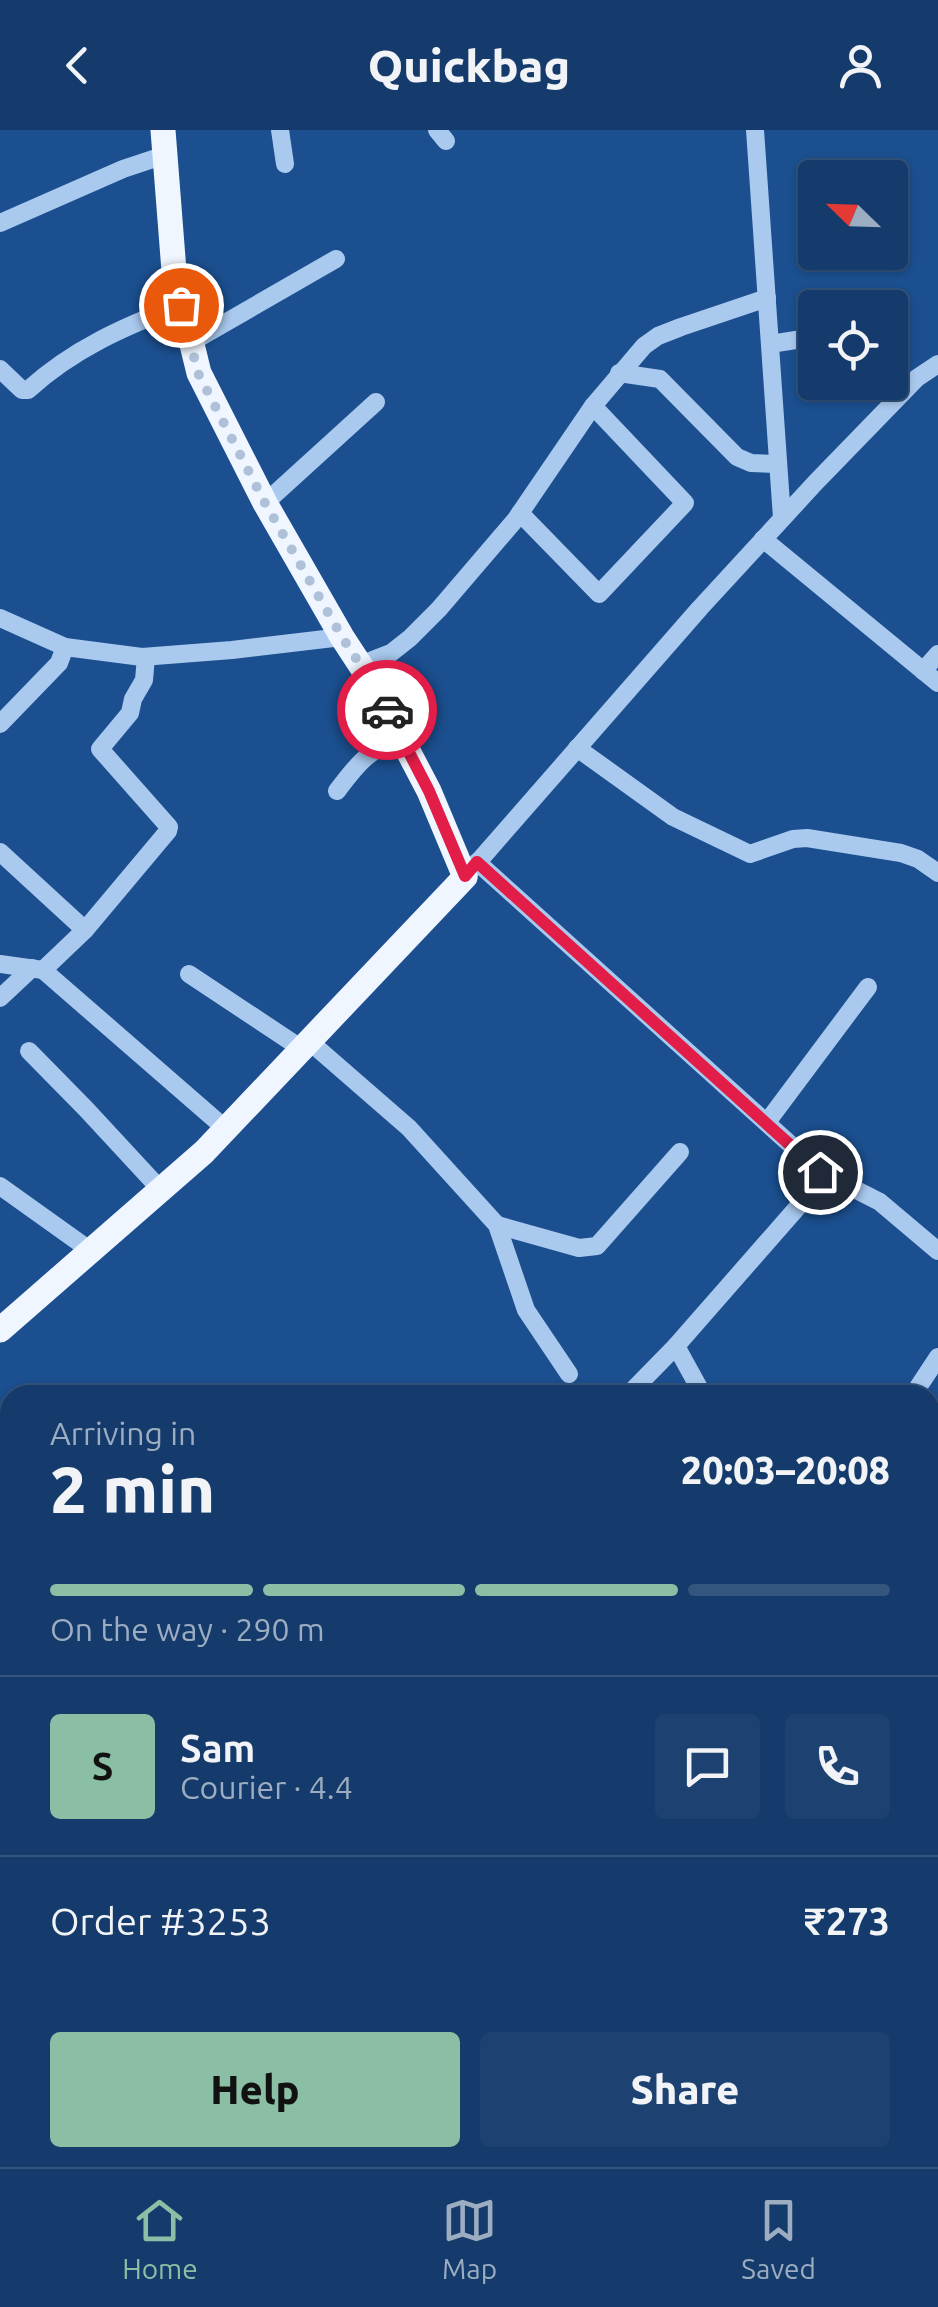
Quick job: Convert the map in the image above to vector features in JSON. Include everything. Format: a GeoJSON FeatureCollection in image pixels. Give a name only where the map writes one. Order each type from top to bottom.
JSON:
{"type":"FeatureCollection","features":[{"type":"Feature","properties":{"kind":"main road"},"geometry":{"type":"LineString","coordinates":[[0,1330],[227,1130],[471,869],[374,686],[265,503],[198,373],[174,271],[164,142]]}},
{"type":"Feature","properties":{"kind":"street"},"geometry":{"type":"LineString","coordinates":[[280,130],[286,164]]}},
{"type":"Feature","properties":{"kind":"street"},"geometry":{"type":"LineString","coordinates":[[755,130],[782,518]]}},
{"type":"Feature","properties":{"kind":"street"},"geometry":{"type":"LineString","coordinates":[[0,223],[123,169],[164,142]]}},
{"type":"Feature","properties":{"kind":"street"},"geometry":{"type":"LineString","coordinates":[[190,343],[336,259]]}},
{"type":"Feature","properties":{"kind":"street"},"geometry":{"type":"LineString","coordinates":[[360,665],[391,653],[439,609],[520,513],[593,406],[644,346],[681,327],[767,298]]}},
{"type":"Feature","properties":{"kind":"street"},"geometry":{"type":"LineString","coordinates":[[0,369],[25,391],[94,342],[181,305]]}},
{"type":"Feature","properties":{"kind":"street"},"geometry":{"type":"LineString","coordinates":[[770,344],[798,340]]}},
{"type":"Feature","properties":{"kind":"street"},"geometry":{"type":"LineString","coordinates":[[938,364],[917,378],[782,518],[471,869],[767,1122],[820,1172],[880,1202],[938,1250]]}},
{"type":"Feature","properties":{"kind":"street"},"geometry":{"type":"LineString","coordinates":[[619,374],[660,380],[737,458],[751,464],[778,464]]}},
{"type":"Feature","properties":{"kind":"street"},"geometry":{"type":"LineString","coordinates":[[265,503],[376,402]]}},
{"type":"Feature","properties":{"kind":"street"},"geometry":{"type":"LineString","coordinates":[[520,513],[596,603],[685,503],[593,406]]}},
{"type":"Feature","properties":{"kind":"street"},"geometry":{"type":"LineString","coordinates":[[763,539],[931,677],[938,654]]}},
{"type":"Feature","properties":{"kind":"street"},"geometry":{"type":"LineString","coordinates":[[0,618],[65,647],[146,657],[342,637]]}},
{"type":"Feature","properties":{"kind":"street"},"geometry":{"type":"LineString","coordinates":[[0,724],[59,663],[65,647]]}},
{"type":"Feature","properties":{"kind":"street"},"geometry":{"type":"LineString","coordinates":[[0,998],[85,930],[169,829],[100,750],[130,714],[133,698],[144,680],[146,657]]}},
{"type":"Feature","properties":{"kind":"street"},"geometry":{"type":"LineString","coordinates":[[337,791],[368,755],[400,736]]}},
{"type":"Feature","properties":{"kind":"street"},"geometry":{"type":"LineString","coordinates":[[577,748],[673,817],[750,854],[792,839],[807,838],[902,853],[938,873]]}},
{"type":"Feature","properties":{"kind":"street"},"geometry":{"type":"LineString","coordinates":[[0,852],[85,930]]}},
{"type":"Feature","properties":{"kind":"street"},"geometry":{"type":"LineString","coordinates":[[0,964],[38,969],[227,1130]]}},
{"type":"Feature","properties":{"kind":"street"},"geometry":{"type":"LineString","coordinates":[[189,974],[306,1045],[410,1128],[497,1225],[526,1310],[569,1374]]}},
{"type":"Feature","properties":{"kind":"street"},"geometry":{"type":"LineString","coordinates":[[767,1122],[868,986]]}},
{"type":"Feature","properties":{"kind":"street"},"geometry":{"type":"LineString","coordinates":[[29,1051],[160,1190]]}},
{"type":"Feature","properties":{"kind":"street"},"geometry":{"type":"LineString","coordinates":[[497,1225],[579,1248],[597,1246],[680,1152]]}},
{"type":"Feature","properties":{"kind":"street"},"geometry":{"type":"LineString","coordinates":[[638,1385],[803,1201],[820,1172]]}},
{"type":"Feature","properties":{"kind":"street"},"geometry":{"type":"LineString","coordinates":[[0,1186],[91,1251]]}},
{"type":"Feature","properties":{"kind":"street"},"geometry":{"type":"LineString","coordinates":[[676,1346],[697,1385]]}},
{"type":"Feature","properties":{"kind":"street"},"geometry":{"type":"LineString","coordinates":[[920,1385],[938,1357]]}},
{"type":"Feature","properties":{"kind":"way so far"},"geometry":{"type":"LineString","coordinates":[[181,305],[198,373],[265,503],[387,710]]}},
{"type":"Feature","properties":{"kind":"route"},"geometry":{"type":"LineString","coordinates":[[387,710],[429,791],[465,876],[477,862],[820,1172]]}}]}
